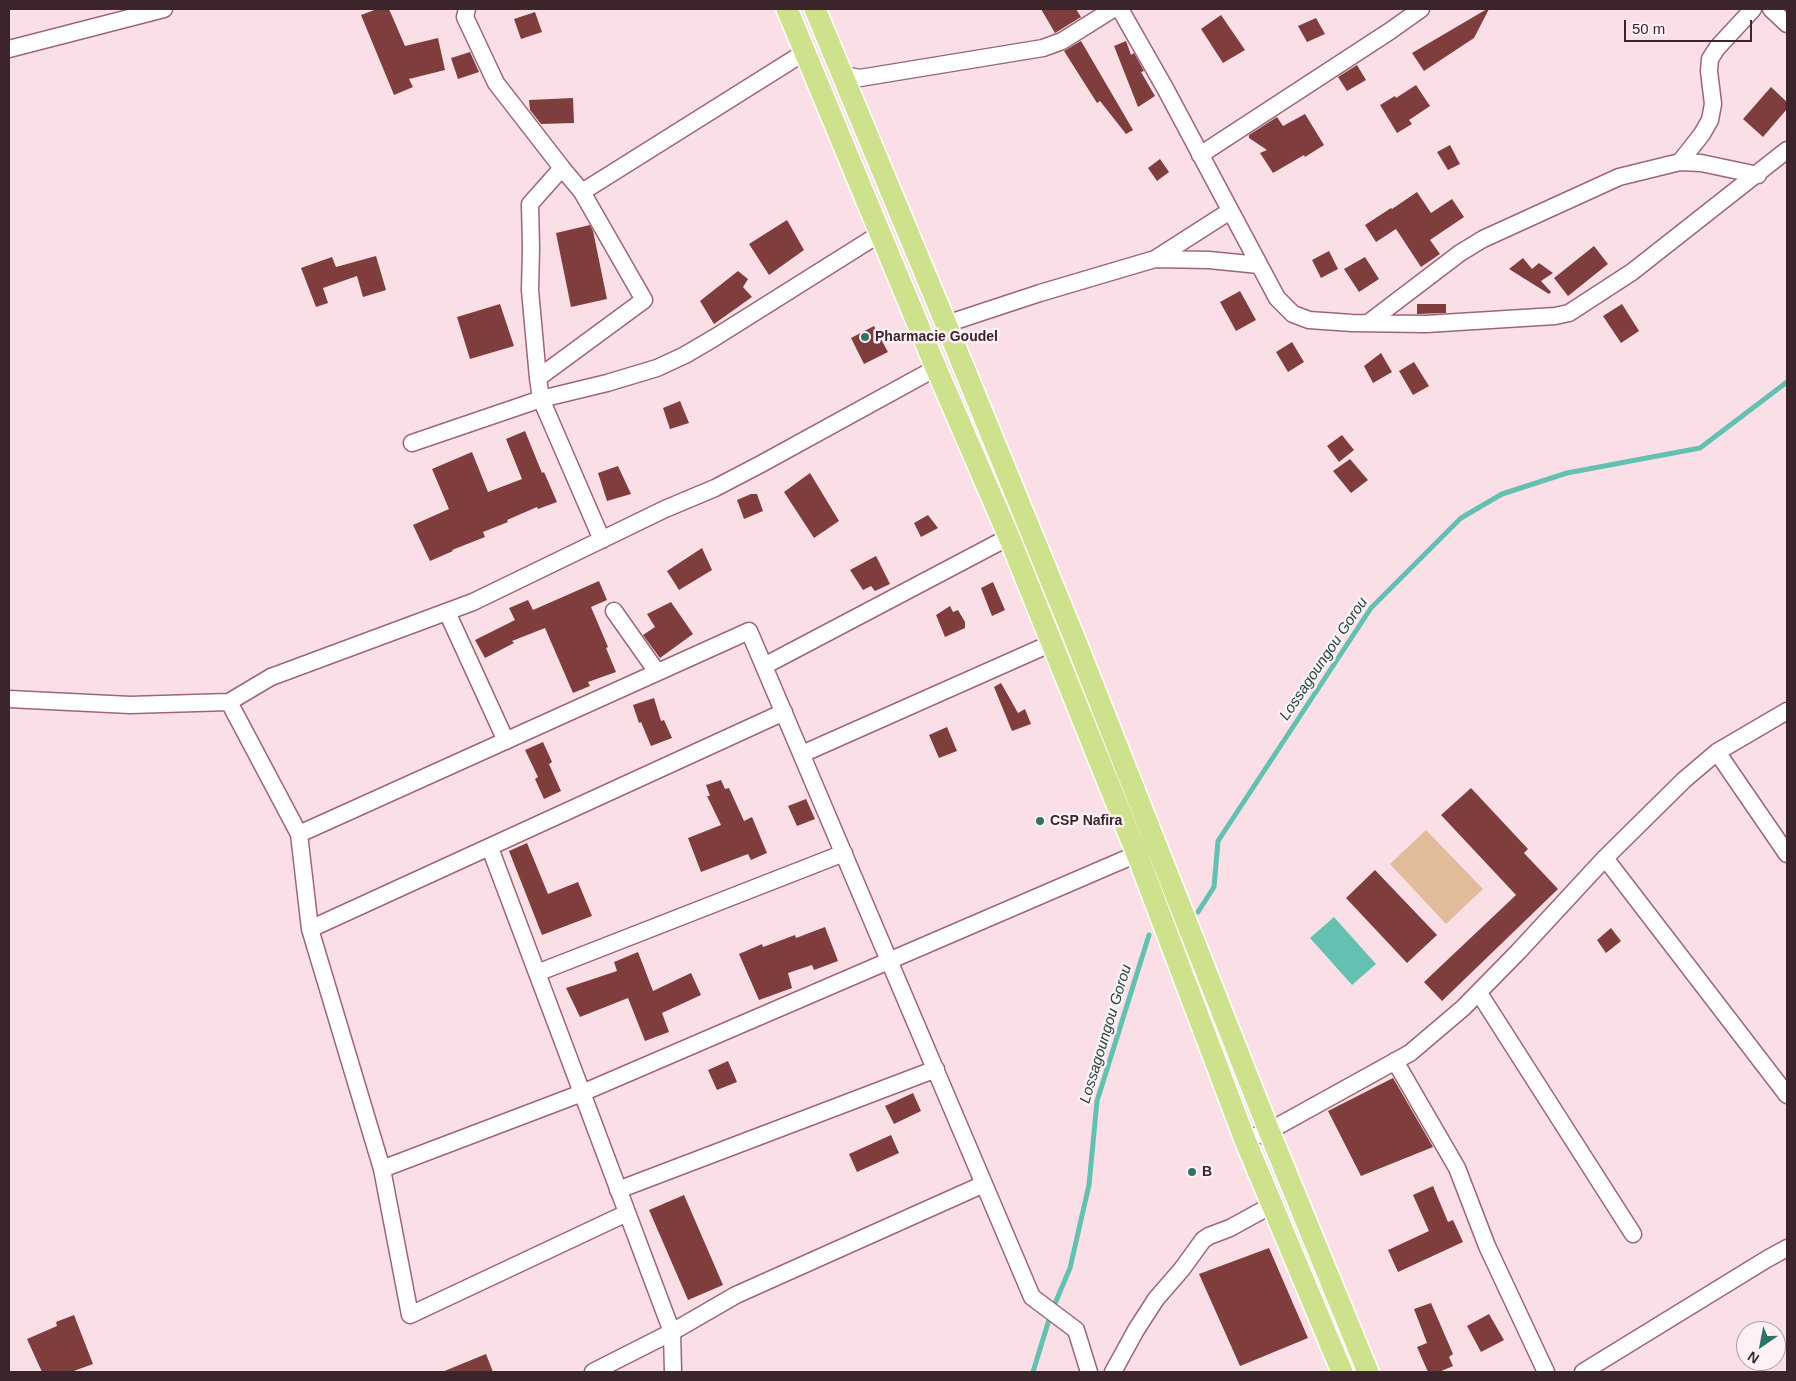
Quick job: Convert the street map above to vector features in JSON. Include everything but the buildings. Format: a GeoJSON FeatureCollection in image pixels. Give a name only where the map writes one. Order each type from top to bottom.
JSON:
{"type":"FeatureCollection","features":[{"type":"Feature","properties":{"kind":"main road"},"geometry":{"type":"LineString","coordinates":[[787,9],[936,368],[1009,537],[1137,854],[1245,1140],[1342,1372]]}},
{"type":"Feature","properties":{"kind":"main road"},"geometry":{"type":"LineString","coordinates":[[815,9],[1074,637],[1269,1130],[1368,1372]]}},
{"type":"Feature","properties":{"kind":"street"},"geometry":{"type":"LineString","coordinates":[[9,49],[164,9]]}},
{"type":"Feature","properties":{"kind":"street"},"geometry":{"type":"LineString","coordinates":[[467,9],[465,18],[496,83],[582,192],[644,300],[538,378]]}},
{"type":"Feature","properties":{"kind":"street"},"geometry":{"type":"LineString","coordinates":[[843,75],[860,78],[1043,48],[1062,41],[1113,9]]}},
{"type":"Feature","properties":{"kind":"street"},"geometry":{"type":"LineString","coordinates":[[1120,9],[1277,298],[1292,314],[1309,320],[1426,324],[1555,316],[1569,313],[1632,272],[1758,175],[1787,150]]}},
{"type":"Feature","properties":{"kind":"street"},"geometry":{"type":"LineString","coordinates":[[1200,154],[1421,9]]}},
{"type":"Feature","properties":{"kind":"street"},"geometry":{"type":"LineString","coordinates":[[1680,162],[1702,134],[1710,120],[1713,104],[1708,71],[1710,59],[1717,48],[1753,9]]}},
{"type":"Feature","properties":{"kind":"street"},"geometry":{"type":"LineString","coordinates":[[1771,9],[1787,24]]}},
{"type":"Feature","properties":{"kind":"street"},"geometry":{"type":"LineString","coordinates":[[582,192],[805,52]]}},
{"type":"Feature","properties":{"kind":"street"},"geometry":{"type":"LineString","coordinates":[[1368,323],[1460,253],[1483,239],[1619,177],[1680,162],[1702,164],[1758,175]]}},
{"type":"Feature","properties":{"kind":"street"},"geometry":{"type":"LineString","coordinates":[[562,168],[530,204],[532,248],[530,290],[538,378],[541,398],[602,540]]}},
{"type":"Feature","properties":{"kind":"street"},"geometry":{"type":"LineString","coordinates":[[946,324],[1155,258],[1230,211]]}},
{"type":"Feature","properties":{"kind":"street"},"geometry":{"type":"LineString","coordinates":[[412,443],[541,398],[607,383],[657,368],[685,355],[881,234]]}},
{"type":"Feature","properties":{"kind":"street"},"geometry":{"type":"LineString","coordinates":[[1155,258],[1209,260],[1259,265]]}},
{"type":"Feature","properties":{"kind":"street"},"geometry":{"type":"LineString","coordinates":[[9,699],[130,705],[228,702],[271,677],[473,602],[665,509],[715,488],[936,368]]}},
{"type":"Feature","properties":{"kind":"street"},"geometry":{"type":"LineString","coordinates":[[764,666],[1009,537]]}},
{"type":"Feature","properties":{"kind":"street"},"geometry":{"type":"LineString","coordinates":[[614,610],[657,672]]}},
{"type":"Feature","properties":{"kind":"street"},"geometry":{"type":"LineString","coordinates":[[447,612],[506,741]]}},
{"type":"Feature","properties":{"kind":"street"},"geometry":{"type":"LineString","coordinates":[[299,834],[749,631],[1032,1297],[1076,1330],[1089,1372]]}},
{"type":"Feature","properties":{"kind":"street"},"geometry":{"type":"LineString","coordinates":[[802,754],[1052,643]]}},
{"type":"Feature","properties":{"kind":"street"},"geometry":{"type":"LineString","coordinates":[[228,702],[299,834],[310,929],[382,1169],[410,1315],[627,1214]]}},
{"type":"Feature","properties":{"kind":"street"},"geometry":{"type":"LineString","coordinates":[[1245,1140],[1269,1130],[1410,1053],[1479,993],[1605,858],[1684,780],[1717,752],[1787,711]]}},
{"type":"Feature","properties":{"kind":"street"},"geometry":{"type":"LineString","coordinates":[[310,929],[784,712]]}},
{"type":"Feature","properties":{"kind":"street"},"geometry":{"type":"LineString","coordinates":[[1717,752],[1787,854]]}},
{"type":"Feature","properties":{"kind":"street"},"geometry":{"type":"LineString","coordinates":[[490,848],[672,1332],[673,1372]]}},
{"type":"Feature","properties":{"kind":"street"},"geometry":{"type":"LineString","coordinates":[[537,973],[844,853]]}},
{"type":"Feature","properties":{"kind":"street"},"geometry":{"type":"LineString","coordinates":[[382,1169],[582,1093],[1137,854]]}},
{"type":"Feature","properties":{"kind":"street"},"geometry":{"type":"LineString","coordinates":[[1605,858],[1787,1095]]}},
{"type":"Feature","properties":{"kind":"street"},"geometry":{"type":"LineString","coordinates":[[1479,993],[1634,1234]]}},
{"type":"Feature","properties":{"kind":"street"},"geometry":{"type":"LineString","coordinates":[[1395,1061],[1458,1168],[1487,1246],[1546,1372]]}},
{"type":"Feature","properties":{"kind":"street"},"geometry":{"type":"LineString","coordinates":[[618,1190],[936,1070]]}},
{"type":"Feature","properties":{"kind":"street"},"geometry":{"type":"LineString","coordinates":[[593,1372],[672,1332],[736,1295],[984,1184]]}},
{"type":"Feature","properties":{"kind":"street"},"geometry":{"type":"LineString","coordinates":[[1113,1372],[1156,1299],[1182,1269],[1203,1240],[1230,1228],[1272,1205]]}},
{"type":"Feature","properties":{"kind":"street"},"geometry":{"type":"LineString","coordinates":[[1583,1372],[1787,1248]]}},
{"type":"Feature","properties":{"kind":"shaded area"},"geometry":{"type":"Polygon","coordinates":[[[1426,830],[1483,889],[1446,924],[1390,864],[1426,830]]]}},
{"type":"Feature","properties":{"kind":"shaded area"},"geometry":{"type":"Polygon","coordinates":[[[1334,917],[1376,964],[1352,985],[1310,938],[1334,917]]]}},
{"type":"Feature","properties":{"kind":"waterway","name":"Lossagoungou Gorou"},"geometry":{"type":"LineString","coordinates":[[1198,912],[1214,887],[1218,841],[1371,608],[1461,518],[1502,494],[1567,473],[1700,448],[1787,382]]}},
{"type":"Feature","properties":{"kind":"waterway","name":"Lossagoungou Gorou"},"geometry":{"type":"LineString","coordinates":[[1033,1372],[1051,1313],[1070,1268],[1089,1185],[1097,1101],[1149,935]]}},
{"type":"Feature","properties":{"kind":"place","name":"Pharmacie Goudel"},"geometry":{"type":"Point","coordinates":[865,337]}},
{"type":"Feature","properties":{"kind":"place","name":"CSP Nafira"},"geometry":{"type":"Point","coordinates":[1040,821]}},
{"type":"Feature","properties":{"kind":"place","name":"B"},"geometry":{"type":"Point","coordinates":[1192,1172]}}]}
